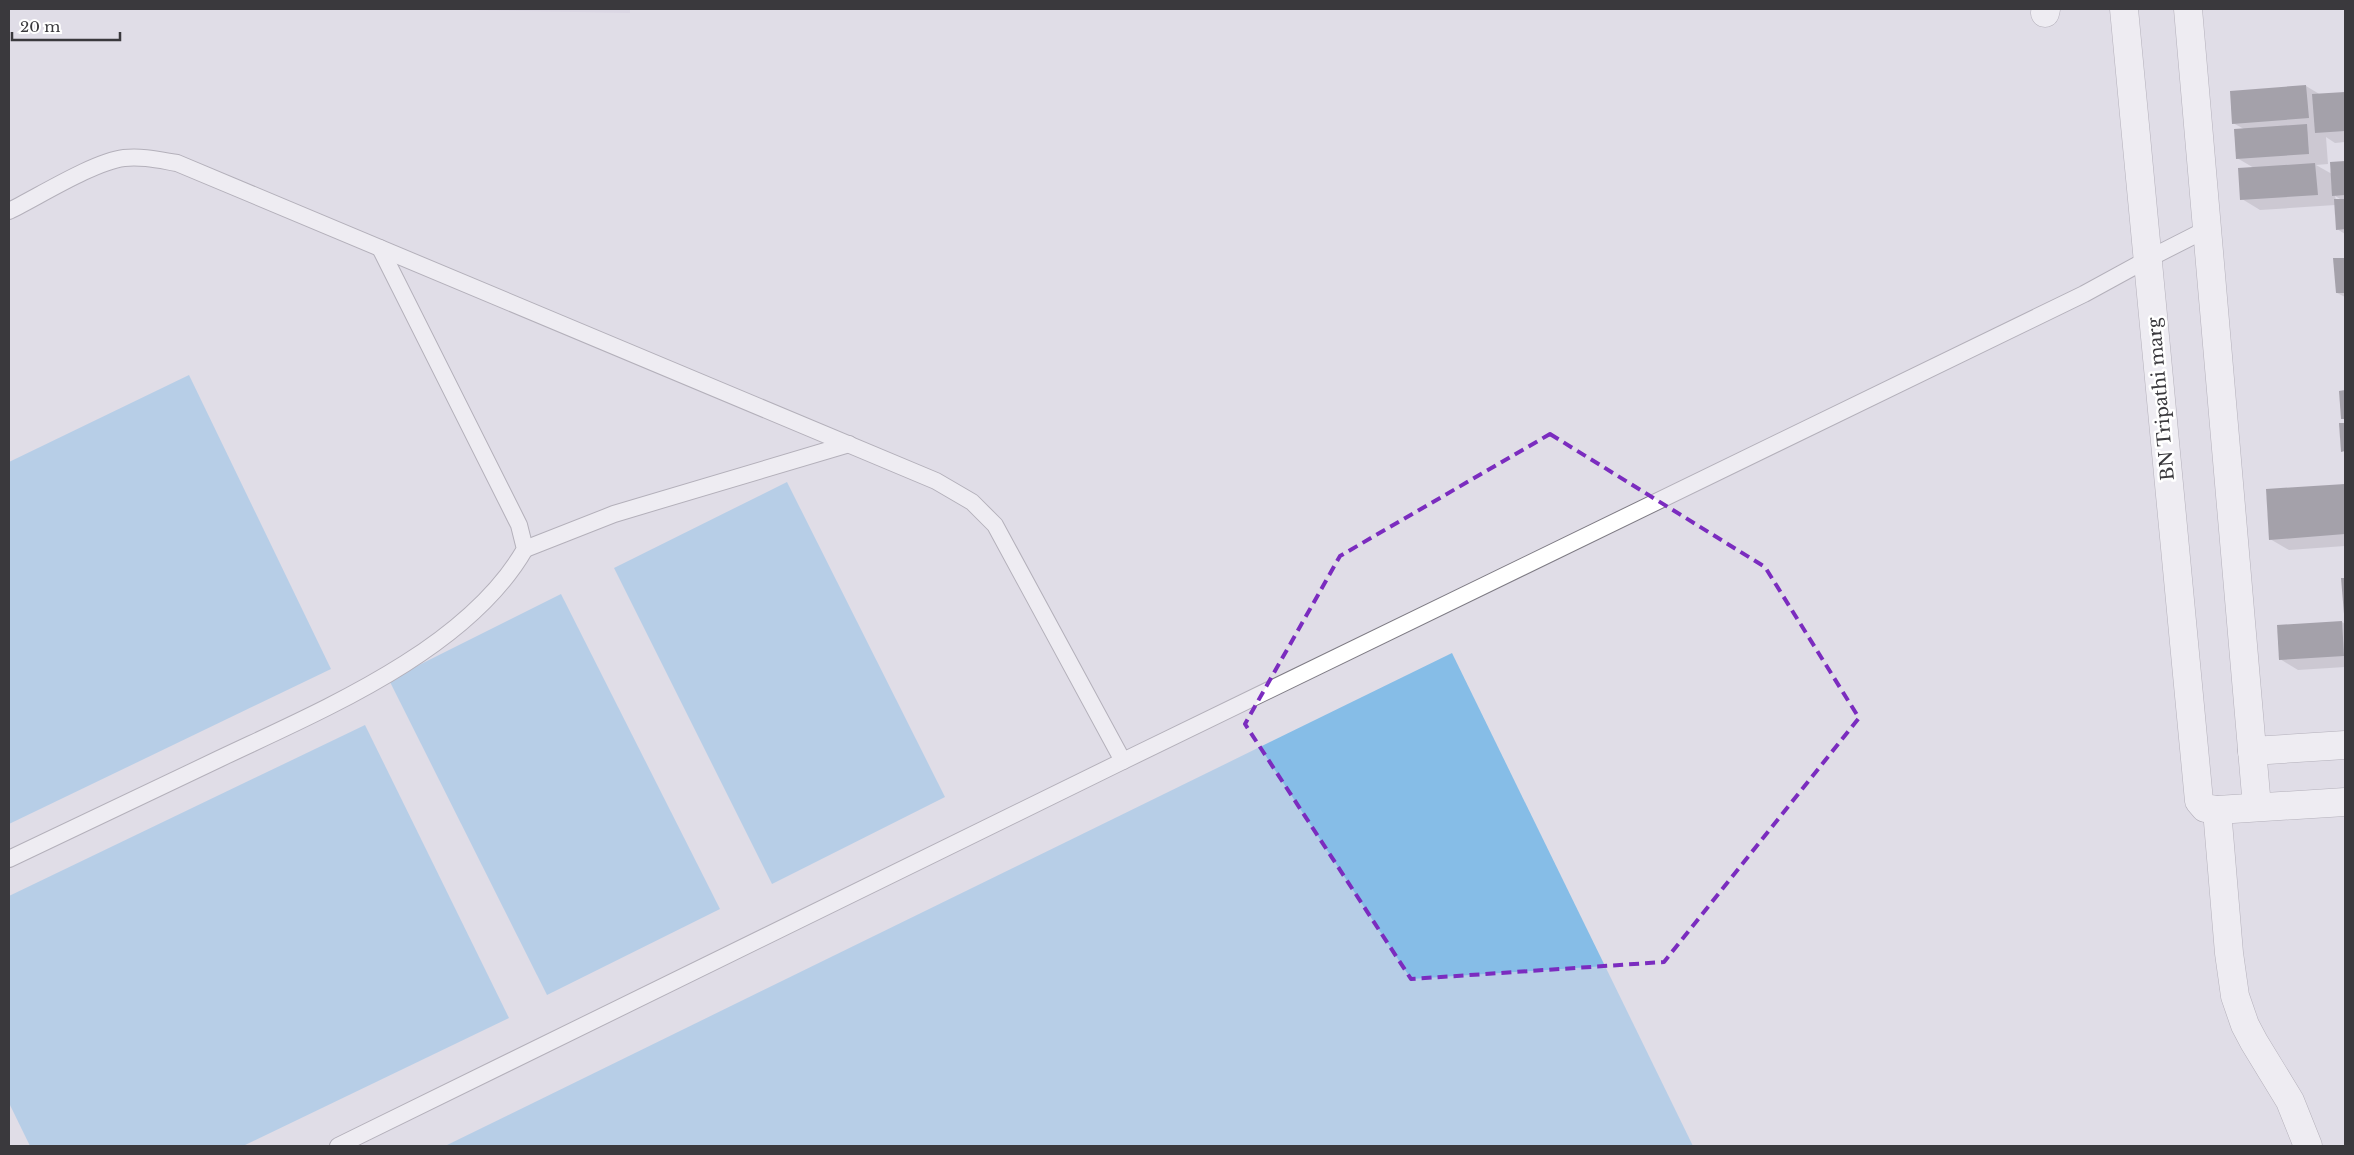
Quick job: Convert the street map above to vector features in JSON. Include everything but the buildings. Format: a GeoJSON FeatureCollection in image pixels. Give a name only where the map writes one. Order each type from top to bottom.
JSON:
{"type":"FeatureCollection","features":[{"type":"Feature","properties":{"kind":"street","name":"BN Tripathi marg"},"geometry":{"type":"LineString","coordinates":[[2124,9],[2196,790],[2199,800],[2205,808],[2217,810]]}},
{"type":"Feature","properties":{"kind":"street"},"geometry":{"type":"LineString","coordinates":[[2188,9],[2257,807]]}},
{"type":"Feature","properties":{"kind":"street"},"geometry":{"type":"LineString","coordinates":[[2252,751],[2345,745]]}},
{"type":"Feature","properties":{"kind":"street"},"geometry":{"type":"LineString","coordinates":[[2308,1146],[2290,1101],[2245,1025],[2236,996],[2229,953],[2217,810],[2345,802]]}},
{"type":"Feature","properties":{"kind":"lane"},"geometry":{"type":"LineString","coordinates":[[9,212],[95,167],[122,158],[150,158],[177,163],[936,481],[972,502],[995,525],[1123,761]]}},
{"type":"Feature","properties":{"kind":"lane"},"geometry":{"type":"LineString","coordinates":[[338,1146],[1123,761],[2084,294],[2148,258],[2207,230]]}},
{"type":"Feature","properties":{"kind":"lane"},"geometry":{"type":"LineString","coordinates":[[380,248],[519,525],[525,549]]}},
{"type":"Feature","properties":{"kind":"lane"},"geometry":{"type":"LineString","coordinates":[[9,859],[349,698],[411,659],[457,626],[513,569],[525,549],[614,514],[848,444]]}},
{"type":"Feature","properties":{"kind":"highlighted area"},"geometry":{"type":"Polygon","coordinates":[[[1550,434],[1765,567],[1859,718],[1664,962],[1411,979],[1245,724],[1340,556],[1550,434]]]}},
{"type":"Feature","properties":{"kind":"shaded area"},"geometry":{"type":"Polygon","coordinates":[[[418,9],[630,9],[630,13],[418,9]]]}},
{"type":"Feature","properties":{"kind":"water"},"geometry":{"type":"Polygon","coordinates":[[[189,375],[331,669],[9,824],[9,462],[189,375]]]}},
{"type":"Feature","properties":{"kind":"water"},"geometry":{"type":"Polygon","coordinates":[[[787,482],[945,797],[772,884],[614,568],[787,482]]]}},
{"type":"Feature","properties":{"kind":"water"},"geometry":{"type":"Polygon","coordinates":[[[561,594],[720,909],[547,995],[389,680],[561,594]]]}},
{"type":"Feature","properties":{"kind":"water"},"geometry":{"type":"Polygon","coordinates":[[[1452,653],[1693,1146],[445,1146],[1452,653]]]}},
{"type":"Feature","properties":{"kind":"water"},"geometry":{"type":"Polygon","coordinates":[[[365,725],[509,1018],[243,1146],[30,1146],[9,1103],[9,896],[365,725]]]}}]}
